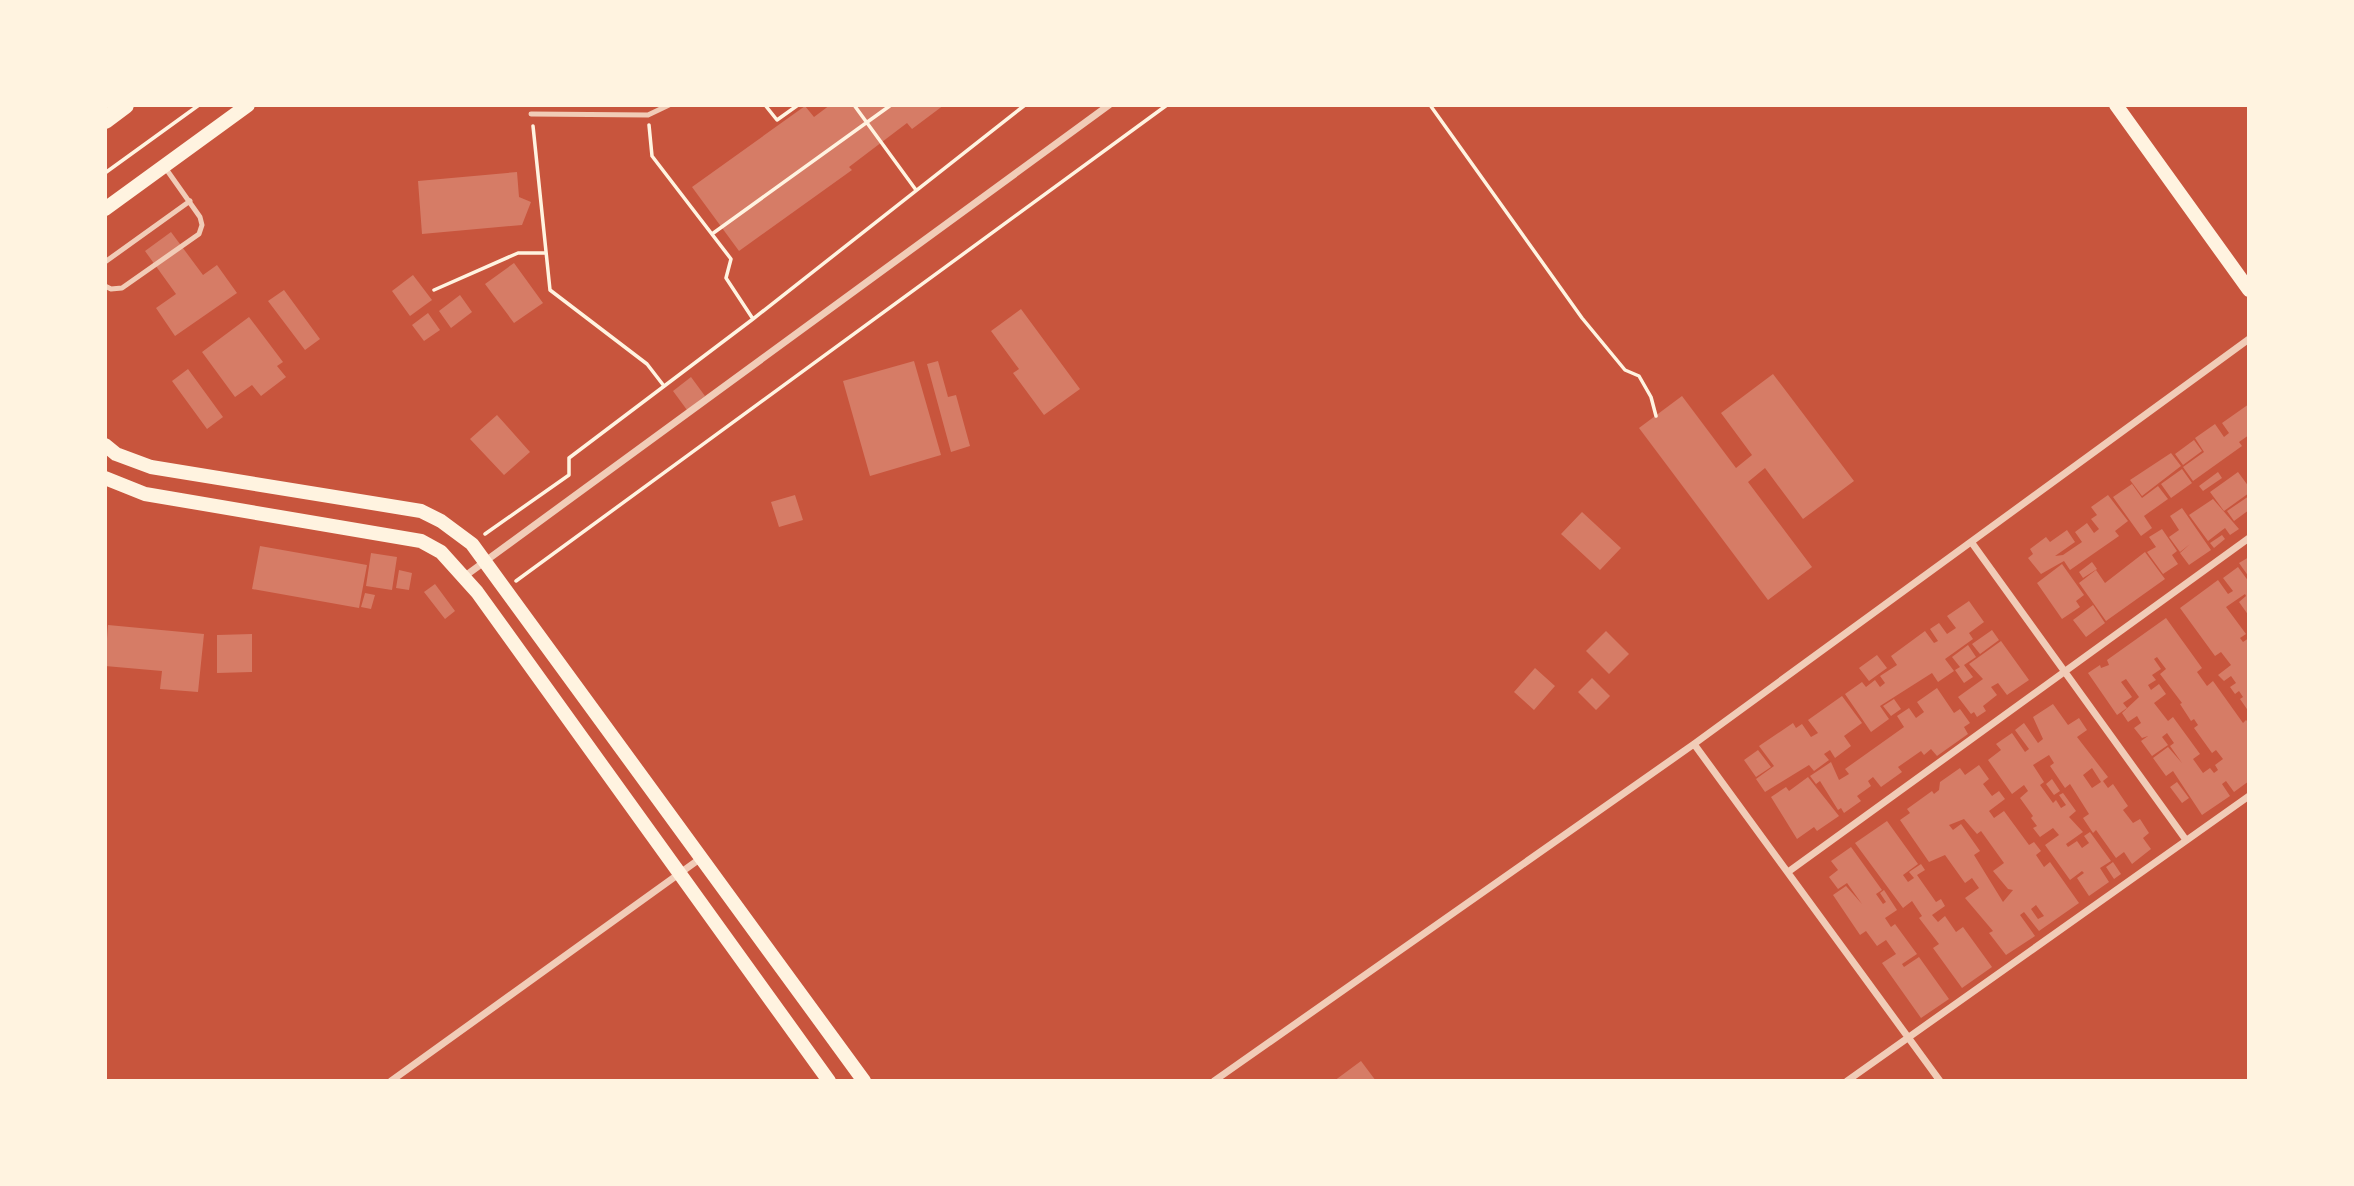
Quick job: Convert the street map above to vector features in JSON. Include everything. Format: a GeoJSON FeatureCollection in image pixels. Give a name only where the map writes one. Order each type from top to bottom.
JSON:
{"type":"FeatureCollection","features":[{"type":"Feature","properties":{"kind":"main road"},"geometry":{"type":"LineString","coordinates":[[105,120],[125,105]]}},
{"type":"Feature","properties":{"kind":"main road"},"geometry":{"type":"LineString","coordinates":[[105,209],[248,105]]}},
{"type":"Feature","properties":{"kind":"main road"},"geometry":{"type":"LineString","coordinates":[[2116,105],[2249,290]]}},
{"type":"Feature","properties":{"kind":"main road"},"geometry":{"type":"LineString","coordinates":[[105,444],[116,454],[151,467],[421,512],[441,521],[472,544],[864,1081]]}},
{"type":"Feature","properties":{"kind":"main road"},"geometry":{"type":"LineString","coordinates":[[175,498],[179,472]]}},
{"type":"Feature","properties":{"kind":"main road"},"geometry":{"type":"LineString","coordinates":[[105,478],[145,494],[421,541],[441,552],[465,576],[830,1081]]}},
{"type":"Feature","properties":{"kind":"street"},"geometry":{"type":"LineString","coordinates":[[465,576],[1109,105]]}},
{"type":"Feature","properties":{"kind":"street"},"geometry":{"type":"LineString","coordinates":[[1214,1081],[1694,744],[2249,339]]}},
{"type":"Feature","properties":{"kind":"street"},"geometry":{"type":"LineString","coordinates":[[1788,872],[2249,538]]}},
{"type":"Feature","properties":{"kind":"street"},"geometry":{"type":"LineString","coordinates":[[1972,543],[2186,840]]}},
{"type":"Feature","properties":{"kind":"street"},"geometry":{"type":"LineString","coordinates":[[1694,744],[1940,1081]]}},
{"type":"Feature","properties":{"kind":"street"},"geometry":{"type":"LineString","coordinates":[[1847,1081],[2249,796]]}},
{"type":"Feature","properties":{"kind":"street"},"geometry":{"type":"LineString","coordinates":[[391,1081],[701,858]]}},
{"type":"Feature","properties":{"kind":"lane"},"geometry":{"type":"LineString","coordinates":[[531,114],[648,115],[669,105]]}},
{"type":"Feature","properties":{"kind":"lane"},"geometry":{"type":"LineString","coordinates":[[105,286],[111,289],[122,288],[199,234],[202,225],[190,201],[164,166]]}},
{"type":"Feature","properties":{"kind":"lane"},"geometry":{"type":"LineString","coordinates":[[105,262],[190,201]]}},
{"type":"Feature","properties":{"kind":"path"},"geometry":{"type":"LineString","coordinates":[[105,173],[199,105]]}},
{"type":"Feature","properties":{"kind":"path"},"geometry":{"type":"LineString","coordinates":[[765,105],[777,120],[798,105]]}},
{"type":"Feature","properties":{"kind":"path"},"geometry":{"type":"LineString","coordinates":[[854,105],[916,190]]}},
{"type":"Feature","properties":{"kind":"path"},"geometry":{"type":"LineString","coordinates":[[712,234],[891,105]]}},
{"type":"Feature","properties":{"kind":"path"},"geometry":{"type":"LineString","coordinates":[[472,544],[569,475],[569,458],[753,318],[1024,105]]}},
{"type":"Feature","properties":{"kind":"path"},"geometry":{"type":"LineString","coordinates":[[505,589],[1167,105]]}},
{"type":"Feature","properties":{"kind":"path"},"geometry":{"type":"LineString","coordinates":[[1430,105],[1582,318],[1625,370],[1639,376],[1651,397],[1656,416]]}},
{"type":"Feature","properties":{"kind":"path"},"geometry":{"type":"LineString","coordinates":[[531,114],[550,290],[647,364],[664,386]]}},
{"type":"Feature","properties":{"kind":"path"},"geometry":{"type":"LineString","coordinates":[[648,115],[652,156],[731,259],[726,278],[753,318]]}},
{"type":"Feature","properties":{"kind":"path"},"geometry":{"type":"LineString","coordinates":[[434,290],[517,253],[546,253]]}},
{"type":"Feature","properties":{"kind":"building"},"geometry":{"type":"Polygon","coordinates":[[[830,105],[944,105],[912,129],[907,123],[849,167],[852,170],[739,251],[692,187],[805,106],[814,117],[830,105]]]}},
{"type":"Feature","properties":{"kind":"building"},"geometry":{"type":"Polygon","coordinates":[[[517,172],[519,197],[531,202],[522,225],[422,234],[418,181],[517,172]]]}},
{"type":"Feature","properties":{"kind":"building"},"geometry":{"type":"Polygon","coordinates":[[[171,232],[203,275],[217,265],[237,293],[175,336],[156,308],[176,294],[145,251],[171,232]]]}},
{"type":"Feature","properties":{"kind":"building"},"geometry":{"type":"Polygon","coordinates":[[[514,263],[543,303],[514,323],[485,284],[514,263]]]}},
{"type":"Feature","properties":{"kind":"building"},"geometry":{"type":"Polygon","coordinates":[[[413,275],[432,300],[410,316],[392,291],[413,275]]]}},
{"type":"Feature","properties":{"kind":"building"},"geometry":{"type":"Polygon","coordinates":[[[284,290],[320,339],[305,350],[268,301],[284,290]]]}},
{"type":"Feature","properties":{"kind":"building"},"geometry":{"type":"Polygon","coordinates":[[[460,295],[472,312],[451,328],[439,311],[460,295]]]}},
{"type":"Feature","properties":{"kind":"building"},"geometry":{"type":"Polygon","coordinates":[[[1021,309],[1080,389],[1044,415],[1013,373],[1019,369],[991,331],[1021,309]]]}},
{"type":"Feature","properties":{"kind":"building"},"geometry":{"type":"Polygon","coordinates":[[[428,313],[440,330],[424,341],[412,325],[428,313]]]}},
{"type":"Feature","properties":{"kind":"building"},"geometry":{"type":"Polygon","coordinates":[[[249,317],[283,362],[277,366],[286,377],[261,396],[252,385],[235,397],[202,352],[249,317]]]}},
{"type":"Feature","properties":{"kind":"building"},"geometry":{"type":"Polygon","coordinates":[[[914,361],[941,455],[870,476],[843,381],[914,361]]]}},
{"type":"Feature","properties":{"kind":"building"},"geometry":{"type":"Polygon","coordinates":[[[938,361],[948,397],[956,395],[970,446],[951,452],[927,364],[938,361]]]}},
{"type":"Feature","properties":{"kind":"building"},"geometry":{"type":"Polygon","coordinates":[[[188,369],[223,417],[207,429],[172,381],[188,369]]]}},
{"type":"Feature","properties":{"kind":"building"},"geometry":{"type":"Polygon","coordinates":[[[1773,374],[1854,481],[1803,519],[1765,468],[1748,482],[1812,567],[1768,600],[1639,428],[1682,396],[1736,468],[1752,455],[1721,413],[1773,374]]]}},
{"type":"Feature","properties":{"kind":"building"},"geometry":{"type":"Polygon","coordinates":[[[691,377],[705,396],[687,410],[673,391],[691,377]]]}},
{"type":"Feature","properties":{"kind":"building"},"geometry":{"type":"Polygon","coordinates":[[[2249,404],[2249,435],[2239,442],[2242,446],[2193,481],[2183,467],[2204,452],[2195,438],[2215,424],[2224,437],[2229,433],[2222,423],[2249,404]]]}},
{"type":"Feature","properties":{"kind":"building"},"geometry":{"type":"Polygon","coordinates":[[[497,415],[530,452],[504,475],[470,439],[497,415]]]}},
{"type":"Feature","properties":{"kind":"building"},"geometry":{"type":"Polygon","coordinates":[[[2194,440],[2202,451],[2183,465],[2175,454],[2194,440]]]}},
{"type":"Feature","properties":{"kind":"building"},"geometry":{"type":"Polygon","coordinates":[[[2171,453],[2181,466],[2142,496],[2130,480],[2171,453]]]}},
{"type":"Feature","properties":{"kind":"building"},"geometry":{"type":"Polygon","coordinates":[[[2182,469],[2192,483],[2171,498],[2161,484],[2182,469]]]}},
{"type":"Feature","properties":{"kind":"building"},"geometry":{"type":"Polygon","coordinates":[[[2218,472],[2222,478],[2203,491],[2199,486],[2218,472]]]}},
{"type":"Feature","properties":{"kind":"building"},"geometry":{"type":"Polygon","coordinates":[[[2238,472],[2249,487],[2249,493],[2224,511],[2210,492],[2238,472]]]}},
{"type":"Feature","properties":{"kind":"building"},"geometry":{"type":"Polygon","coordinates":[[[2132,484],[2142,498],[2158,486],[2168,499],[2144,516],[2152,528],[2141,536],[2113,497],[2132,484]]]}},
{"type":"Feature","properties":{"kind":"building"},"geometry":{"type":"Polygon","coordinates":[[[795,495],[803,520],[779,527],[771,502],[795,495]]]}},
{"type":"Feature","properties":{"kind":"building"},"geometry":{"type":"Polygon","coordinates":[[[2108,495],[2128,521],[2115,531],[2119,536],[2070,570],[2064,561],[2041,574],[2028,558],[2033,554],[2030,549],[2046,537],[2050,542],[2067,530],[2075,542],[2055,556],[2063,555],[2082,542],[2075,532],[2087,523],[2094,533],[2099,529],[2091,519],[2097,515],[2091,507],[2108,495]]]}},
{"type":"Feature","properties":{"kind":"building"},"geometry":{"type":"Polygon","coordinates":[[[2249,496],[2249,510],[2234,521],[2227,511],[2249,496]]]}},
{"type":"Feature","properties":{"kind":"building"},"geometry":{"type":"Polygon","coordinates":[[[2213,499],[2239,529],[2230,535],[2225,528],[2208,541],[2189,515],[2213,499]]]}},
{"type":"Feature","properties":{"kind":"building"},"geometry":{"type":"Polygon","coordinates":[[[2182,508],[2211,550],[2189,565],[2180,553],[2190,544],[2180,552],[2169,537],[2179,530],[2170,516],[2182,508]]]}},
{"type":"Feature","properties":{"kind":"building"},"geometry":{"type":"Polygon","coordinates":[[[1582,512],[1621,548],[1600,570],[1561,534],[1582,512]]]}},
{"type":"Feature","properties":{"kind":"building"},"geometry":{"type":"Polygon","coordinates":[[[2162,529],[2177,551],[2172,555],[2178,564],[2163,574],[2147,552],[2156,547],[2149,537],[2162,529]]]}},
{"type":"Feature","properties":{"kind":"building"},"geometry":{"type":"Polygon","coordinates":[[[2222,535],[2225,539],[2214,548],[2210,543],[2222,535]]]}},
{"type":"Feature","properties":{"kind":"building"},"geometry":{"type":"Polygon","coordinates":[[[260,546],[367,565],[359,608],[252,589],[260,546]]]}},
{"type":"Feature","properties":{"kind":"building"},"geometry":{"type":"Polygon","coordinates":[[[2145,552],[2165,579],[2106,621],[2079,583],[2096,570],[2105,583],[2145,552]]]}},
{"type":"Feature","properties":{"kind":"building"},"geometry":{"type":"Polygon","coordinates":[[[371,553],[397,557],[392,590],[366,586],[371,553]]]}},
{"type":"Feature","properties":{"kind":"building"},"geometry":{"type":"Polygon","coordinates":[[[2249,557],[2249,577],[2239,563],[2249,557]]]}},
{"type":"Feature","properties":{"kind":"building"},"geometry":{"type":"Polygon","coordinates":[[[2092,562],[2097,569],[2083,578],[2079,572],[2092,562]]]}},
{"type":"Feature","properties":{"kind":"building"},"geometry":{"type":"Polygon","coordinates":[[[2062,564],[2084,595],[2076,601],[2080,607],[2062,619],[2037,583],[2062,564]]]}},
{"type":"Feature","properties":{"kind":"building"},"geometry":{"type":"Polygon","coordinates":[[[2238,567],[2249,582],[2249,616],[2239,602],[2245,594],[2226,607],[2246,634],[2240,638],[2243,642],[2249,638],[2249,712],[2240,699],[2243,697],[2239,691],[2235,694],[2230,687],[2236,683],[2231,676],[2224,681],[2218,675],[2231,665],[2221,652],[2215,656],[2180,608],[2218,580],[2228,594],[2233,591],[2223,578],[2238,567]]]}},
{"type":"Feature","properties":{"kind":"building"},"geometry":{"type":"Polygon","coordinates":[[[399,570],[412,573],[409,590],[396,588],[399,570]]]}},
{"type":"Feature","properties":{"kind":"building"},"geometry":{"type":"Polygon","coordinates":[[[435,584],[455,611],[445,619],[424,592],[435,584]]]}},
{"type":"Feature","properties":{"kind":"building"},"geometry":{"type":"Polygon","coordinates":[[[365,593],[375,595],[371,609],[361,607],[365,593]]]}},
{"type":"Feature","properties":{"kind":"building"},"geometry":{"type":"Polygon","coordinates":[[[1969,601],[1984,622],[1969,633],[1973,639],[1945,659],[1954,671],[1938,682],[1932,673],[1880,706],[1889,719],[1871,732],[1845,694],[1862,682],[1866,687],[1875,680],[1880,687],[1885,683],[1880,676],[1897,665],[1891,656],[1925,631],[1934,643],[1938,641],[1930,629],[1939,623],[1947,634],[1956,628],[1947,616],[1969,601]]]}},
{"type":"Feature","properties":{"kind":"building"},"geometry":{"type":"Polygon","coordinates":[[[2093,605],[2105,623],[2086,637],[2073,620],[2093,605]]]}},
{"type":"Feature","properties":{"kind":"building"},"geometry":{"type":"Polygon","coordinates":[[[2166,618],[2202,668],[2197,672],[2207,686],[2213,681],[2243,723],[2246,720],[2249,723],[2249,781],[2234,792],[2226,781],[2222,784],[2230,796],[2202,815],[2173,771],[2166,776],[2153,758],[2168,747],[2182,763],[2170,746],[2174,743],[2167,733],[2162,737],[2168,745],[2152,756],[2141,741],[2148,736],[2142,738],[2134,728],[2141,723],[2137,716],[2128,722],[2122,713],[2139,697],[2126,679],[2121,682],[2132,697],[2123,703],[2127,708],[2117,715],[2088,673],[2100,665],[2101,668],[2109,665],[2107,660],[2166,618]],[[2157,657],[2154,659],[2161,669],[2152,675],[2156,680],[2148,685],[2151,690],[2159,684],[2166,694],[2154,703],[2168,721],[2173,717],[2200,754],[2193,759],[2203,773],[2210,768],[2214,773],[2218,770],[2215,765],[2223,759],[2216,750],[2212,753],[2194,728],[2198,725],[2194,719],[2191,721],[2180,704],[2182,703],[2160,674],[2166,669],[2157,657]]]}},
{"type":"Feature","properties":{"kind":"building"},"geometry":{"type":"Polygon","coordinates":[[[108,625],[204,634],[198,692],[160,689],[162,671],[105,666],[108,625]]]}},
{"type":"Feature","properties":{"kind":"building"},"geometry":{"type":"Polygon","coordinates":[[[1992,630],[1999,640],[1980,654],[1972,644],[1992,630]]]}},
{"type":"Feature","properties":{"kind":"building"},"geometry":{"type":"Polygon","coordinates":[[[1606,631],[1629,654],[1609,674],[1586,651],[1606,631]]]}},
{"type":"Feature","properties":{"kind":"building"},"geometry":{"type":"Polygon","coordinates":[[[252,634],[252,672],[217,673],[217,635],[252,634]]]}},
{"type":"Feature","properties":{"kind":"building"},"geometry":{"type":"Polygon","coordinates":[[[2001,641],[2029,680],[2007,695],[1998,683],[1991,687],[1997,695],[1983,706],[1986,711],[1977,717],[1974,712],[1971,714],[1958,697],[1983,679],[1969,664],[2001,641]]]}},
{"type":"Feature","properties":{"kind":"building"},"geometry":{"type":"Polygon","coordinates":[[[1968,645],[1976,657],[1964,665],[1973,677],[1964,683],[1955,670],[1960,667],[1952,657],[1968,645]]]}},
{"type":"Feature","properties":{"kind":"building"},"geometry":{"type":"Polygon","coordinates":[[[1877,655],[1887,668],[1869,681],[1859,668],[1877,655]]]}},
{"type":"Feature","properties":{"kind":"building"},"geometry":{"type":"Polygon","coordinates":[[[1535,668],[1555,686],[1534,710],[1514,692],[1535,668]]]}},
{"type":"Feature","properties":{"kind":"building"},"geometry":{"type":"Polygon","coordinates":[[[1592,678],[1610,696],[1596,710],[1578,692],[1592,678]]]}},
{"type":"Feature","properties":{"kind":"building"},"geometry":{"type":"Polygon","coordinates":[[[1937,688],[1954,713],[1960,709],[1970,723],[1964,727],[1968,734],[1937,756],[1931,749],[1924,755],[1921,751],[1898,767],[1902,772],[1881,787],[1873,777],[1868,781],[1871,786],[1857,796],[1861,801],[1844,813],[1841,808],[1838,810],[1820,781],[1816,784],[1810,776],[1831,762],[1839,780],[1849,774],[1845,769],[1904,727],[1897,716],[1909,708],[1916,718],[1924,712],[1917,702],[1937,688]]]}},
{"type":"Feature","properties":{"kind":"building"},"geometry":{"type":"Polygon","coordinates":[[[1842,696],[1862,723],[1844,736],[1851,746],[1835,758],[1830,750],[1824,754],[1829,760],[1814,771],[1809,765],[1765,792],[1756,779],[1774,766],[1759,746],[1793,723],[1796,728],[1802,724],[1811,737],[1818,733],[1808,720],[1842,696]]]}},
{"type":"Feature","properties":{"kind":"building"},"geometry":{"type":"Polygon","coordinates":[[[1894,699],[1901,709],[1891,716],[1883,706],[1894,699]]]}},
{"type":"Feature","properties":{"kind":"building"},"geometry":{"type":"Polygon","coordinates":[[[2053,704],[2068,725],[2079,718],[2087,730],[2077,737],[2108,777],[2103,781],[2108,788],[2113,784],[2128,806],[2123,810],[2133,823],[2140,819],[2149,833],[2143,838],[2151,849],[2132,864],[2124,852],[2116,858],[2096,830],[2093,833],[2083,818],[2089,814],[2070,784],[2065,788],[2050,766],[2054,763],[2049,755],[2033,765],[2044,782],[2040,785],[2053,803],[2056,800],[2061,808],[2066,805],[2059,795],[2063,793],[2076,811],[2069,817],[2083,832],[2066,844],[2068,847],[2077,841],[2082,848],[2089,843],[2084,836],[2090,832],[2111,861],[2100,868],[2109,882],[2089,896],[2077,878],[2084,873],[2082,871],[2070,880],[2045,845],[2059,835],[2053,828],[2040,837],[2033,828],[2037,826],[2031,818],[2033,816],[2020,798],[2028,791],[2024,785],[2012,794],[1988,760],[2001,750],[1996,744],[2012,733],[2025,752],[2029,749],[2015,730],[2024,723],[2038,743],[2043,739],[2033,717],[2053,704]],[[2092,768],[2083,775],[2092,788],[2101,782],[2092,768]]]}},
{"type":"Feature","properties":{"kind":"building"},"geometry":{"type":"Polygon","coordinates":[[[1758,750],[1771,767],[1756,777],[1744,760],[1758,750]]]}},
{"type":"Feature","properties":{"kind":"building"},"geometry":{"type":"Polygon","coordinates":[[[1979,765],[1989,779],[1983,784],[1992,796],[1999,791],[2005,799],[1989,811],[1994,818],[2004,811],[2029,845],[2034,842],[2041,851],[2036,855],[2044,867],[2050,862],[2079,903],[2039,931],[2024,912],[2020,915],[2035,936],[2006,955],[1989,933],[1993,931],[1965,898],[1979,888],[1972,878],[1965,883],[1945,855],[1929,862],[1900,820],[1910,813],[1907,809],[1932,791],[1934,794],[1939,790],[1940,782],[1960,768],[1965,775],[1979,765]],[[1964,819],[1949,825],[1953,830],[1961,824],[1980,851],[1974,855],[2003,902],[2013,890],[2008,889],[1993,871],[2004,863],[1981,831],[1977,834],[1964,819]],[[2036,905],[2031,909],[2038,919],[2044,916],[2036,905]]]}},
{"type":"Feature","properties":{"kind":"building"},"geometry":{"type":"Polygon","coordinates":[[[1808,777],[1839,816],[1817,831],[1814,827],[1797,839],[1771,797],[1786,787],[1789,791],[1808,777]]]}},
{"type":"Feature","properties":{"kind":"building"},"geometry":{"type":"Polygon","coordinates":[[[2052,779],[2060,791],[2054,795],[2046,784],[2052,779]]]}},
{"type":"Feature","properties":{"kind":"building"},"geometry":{"type":"Polygon","coordinates":[[[2177,782],[2189,798],[2182,803],[2170,787],[2177,782]]]}},
{"type":"Feature","properties":{"kind":"building"},"geometry":{"type":"Polygon","coordinates":[[[1887,821],[1918,864],[1903,875],[1908,882],[1914,878],[1909,872],[1921,864],[1925,870],[1917,875],[1936,902],[1941,899],[1945,906],[1932,915],[1938,922],[1945,916],[1956,932],[1963,927],[1992,967],[1962,988],[1933,948],[1939,944],[1919,918],[1922,916],[1912,901],[1903,908],[1855,843],[1887,821]]]}},
{"type":"Feature","properties":{"kind":"building"},"geometry":{"type":"Polygon","coordinates":[[[1851,847],[1882,890],[1876,894],[1883,904],[1886,902],[1880,893],[1884,890],[1897,910],[1885,918],[1891,927],[1895,924],[1917,954],[1902,964],[1904,967],[1919,957],[1949,999],[1921,1018],[1882,963],[1896,954],[1886,940],[1877,946],[1866,931],[1860,935],[1833,895],[1846,886],[1862,904],[1847,883],[1838,889],[1829,877],[1838,870],[1831,861],[1851,847]]]}},
{"type":"Feature","properties":{"kind":"building"},"geometry":{"type":"Polygon","coordinates":[[[2113,862],[2121,874],[2114,879],[2106,867],[2113,862]]]}},
{"type":"Feature","properties":{"kind":"building"},"geometry":{"type":"Polygon","coordinates":[[[1361,1061],[1376,1081],[1334,1081],[1361,1061]]]}}]}
